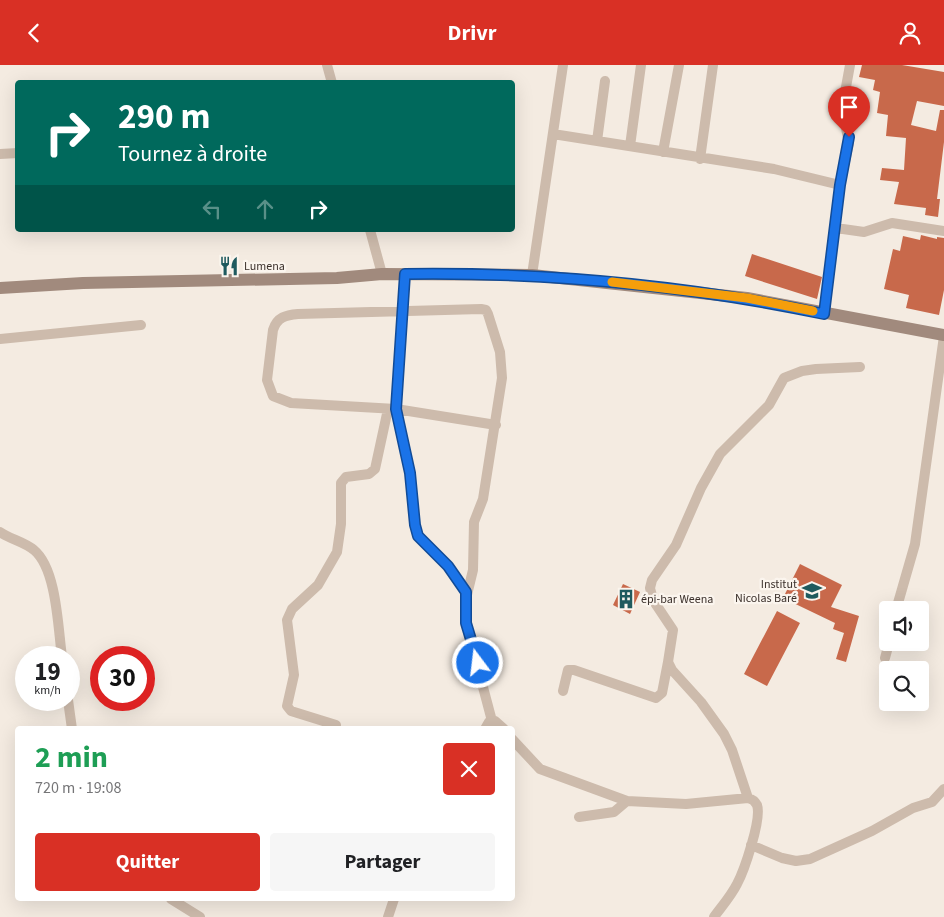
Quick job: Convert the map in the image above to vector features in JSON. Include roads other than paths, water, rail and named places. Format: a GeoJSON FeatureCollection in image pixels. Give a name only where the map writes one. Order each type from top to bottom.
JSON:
{"type":"FeatureCollection","features":[{"type":"Feature","properties":{"kind":"main road"},"geometry":{"type":"LineString","coordinates":[[0,286],[338,278],[382,274],[532,275],[747,298],[944,336]]}},
{"type":"Feature","properties":{"kind":"street"},"geometry":{"type":"LineString","coordinates":[[327,65],[331,80]]}},
{"type":"Feature","properties":{"kind":"street"},"geometry":{"type":"LineString","coordinates":[[532,275],[563,65]]}},
{"type":"Feature","properties":{"kind":"street"},"geometry":{"type":"LineString","coordinates":[[630,147],[641,65]]}},
{"type":"Feature","properties":{"kind":"street"},"geometry":{"type":"LineString","coordinates":[[663,152],[679,65]]}},
{"type":"Feature","properties":{"kind":"street"},"geometry":{"type":"LineString","coordinates":[[700,159],[713,65]]}},
{"type":"Feature","properties":{"kind":"street"},"geometry":{"type":"LineString","coordinates":[[824,314],[840,185],[849,143],[842,109],[850,65]]}},
{"type":"Feature","properties":{"kind":"street"},"geometry":{"type":"LineString","coordinates":[[597,141],[605,81]]}},
{"type":"Feature","properties":{"kind":"street"},"geometry":{"type":"LineString","coordinates":[[553,134],[700,159],[774,169],[840,185]]}},
{"type":"Feature","properties":{"kind":"street"},"geometry":{"type":"LineString","coordinates":[[0,154],[15,153]]}},
{"type":"Feature","properties":{"kind":"street"},"geometry":{"type":"LineString","coordinates":[[836,229],[864,232],[892,223],[944,231]]}},
{"type":"Feature","properties":{"kind":"street"},"geometry":{"type":"LineString","coordinates":[[371,232],[382,274]]}},
{"type":"Feature","properties":{"kind":"street"},"geometry":{"type":"LineString","coordinates":[[336,725],[291,711],[287,706],[294,675],[287,620],[292,609],[318,585],[337,552],[341,524],[341,483],[346,477],[369,475],[374,469],[392,409],[405,274]]}},
{"type":"Feature","properties":{"kind":"street"},"geometry":{"type":"LineString","coordinates":[[496,425],[392,409],[291,403],[273,396],[267,380],[275,323],[289,315],[486,310],[503,363],[496,425],[482,499],[474,523],[473,570],[466,592],[466,623],[488,725],[498,722],[501,726]]}},
{"type":"Feature","properties":{"kind":"street"},"geometry":{"type":"LineString","coordinates":[[0,339],[141,325]]}},
{"type":"Feature","properties":{"kind":"street"},"geometry":{"type":"LineString","coordinates":[[899,601],[915,544],[944,336]]}},
{"type":"Feature","properties":{"kind":"street"},"geometry":{"type":"LineString","coordinates":[[563,691],[568,670],[574,670],[656,698],[662,693],[673,630],[653,600],[650,588],[652,580],[676,545],[700,488],[720,454],[769,405],[784,378],[816,369],[860,367]]}},
{"type":"Feature","properties":{"kind":"street"},"geometry":{"type":"LineString","coordinates":[[392,409],[410,473],[415,525],[418,536],[448,566],[466,592]]}},
{"type":"Feature","properties":{"kind":"street"},"geometry":{"type":"LineString","coordinates":[[0,532],[33,549],[44,560],[52,587],[60,646]]}},
{"type":"Feature","properties":{"kind":"street"},"geometry":{"type":"LineString","coordinates":[[885,658],[887,651]]}},
{"type":"Feature","properties":{"kind":"street"},"geometry":{"type":"LineString","coordinates":[[668,662],[672,670],[701,702],[724,734],[732,751],[748,798]]}},
{"type":"Feature","properties":{"kind":"street"},"geometry":{"type":"LineString","coordinates":[[70,711],[72,726]]}},
{"type":"Feature","properties":{"kind":"street"},"geometry":{"type":"LineString","coordinates":[[515,742],[540,769],[627,801],[686,804],[748,798],[756,803],[758,812],[751,845],[737,885],[714,917]]}},
{"type":"Feature","properties":{"kind":"street"},"geometry":{"type":"LineString","coordinates":[[751,845],[782,858],[796,861],[810,859],[872,831],[913,809],[932,802],[944,789]]}},
{"type":"Feature","properties":{"kind":"street"},"geometry":{"type":"LineString","coordinates":[[578,817],[614,812],[627,801]]}},
{"type":"Feature","properties":{"kind":"street"},"geometry":{"type":"LineString","coordinates":[[174,901],[200,917]]}},
{"type":"Feature","properties":{"kind":"street"},"geometry":{"type":"LineString","coordinates":[[388,917],[393,901]]}},
{"type":"Feature","properties":{"kind":"place","name":"Lumena"},"geometry":{"type":"Point","coordinates":[229,266]}},
{"type":"Feature","properties":{"kind":"place","name":"Institut Nicolas Baré"},"geometry":{"type":"Point","coordinates":[812,591]}},
{"type":"Feature","properties":{"kind":"place","name":"épi-bar Weena"},"geometry":{"type":"Point","coordinates":[626,599]}}]}
